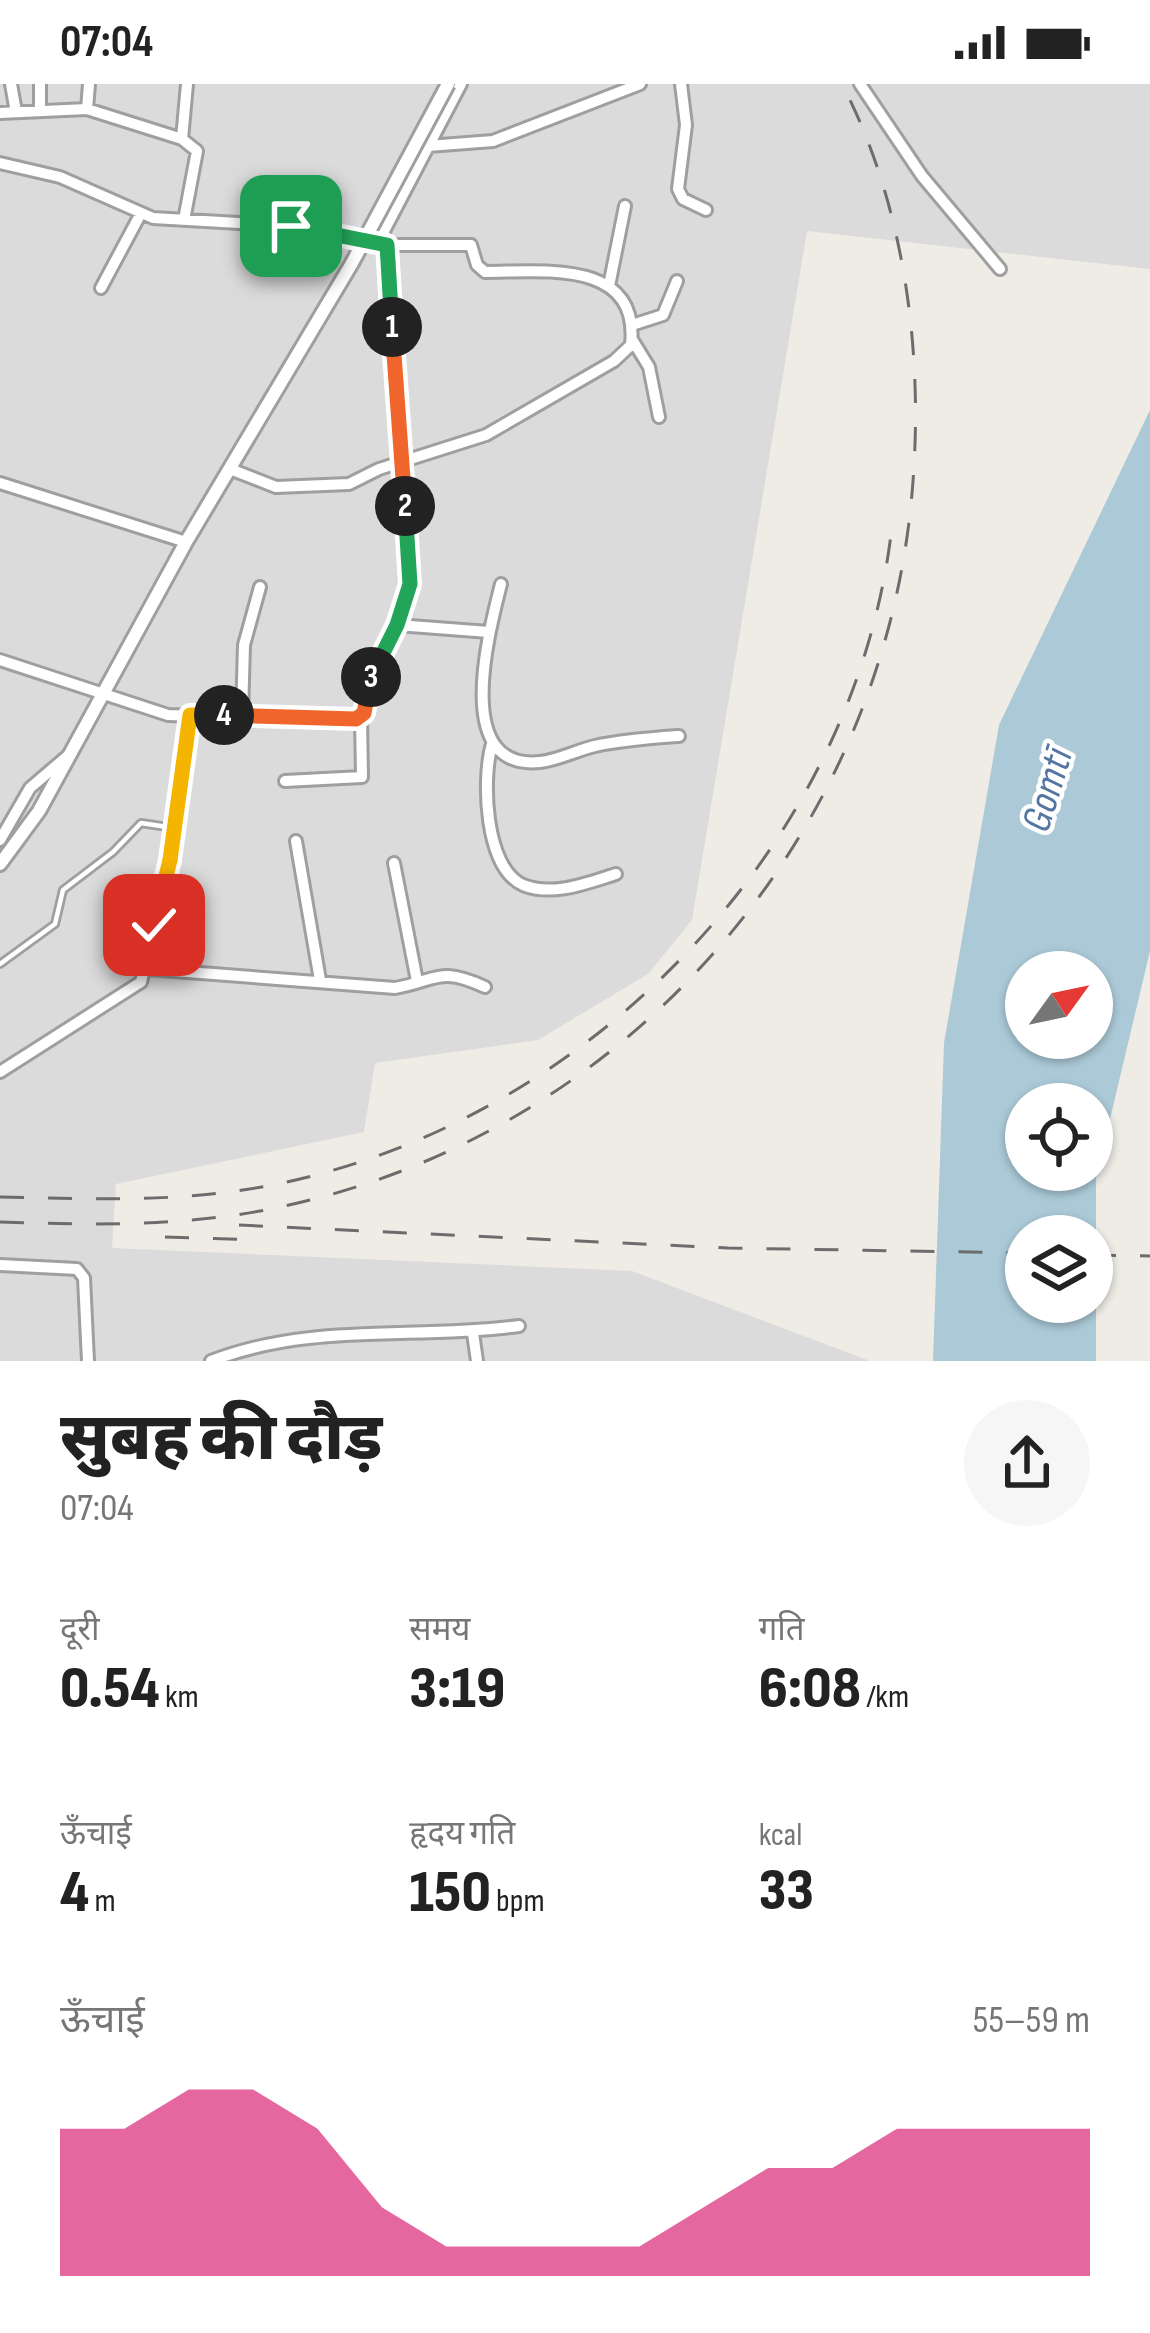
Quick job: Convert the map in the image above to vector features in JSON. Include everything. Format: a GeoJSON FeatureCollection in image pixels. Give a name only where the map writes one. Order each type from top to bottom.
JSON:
{"type":"FeatureCollection","features":[{"type":"Feature","properties":{"kind":"street"},"geometry":{"type":"LineString","coordinates":[[11,84],[16,112]]}},
{"type":"Feature","properties":{"kind":"street"},"geometry":{"type":"LineString","coordinates":[[40,84],[40,108]]}},
{"type":"Feature","properties":{"kind":"street"},"geometry":{"type":"LineString","coordinates":[[87,109],[89,84]]}},
{"type":"Feature","properties":{"kind":"street"},"geometry":{"type":"LineString","coordinates":[[182,140],[187,84]]}},
{"type":"Feature","properties":{"kind":"street"},"geometry":{"type":"LineString","coordinates":[[0,865],[58,777],[186,542],[352,263],[448,84]]}},
{"type":"Feature","properties":{"kind":"street"},"geometry":{"type":"LineString","coordinates":[[285,781],[362,777],[361,717],[374,665],[397,625],[411,562],[384,231],[461,84]]}},
{"type":"Feature","properties":{"kind":"street"},"geometry":{"type":"LineString","coordinates":[[428,146],[493,140],[640,84]]}},
{"type":"Feature","properties":{"kind":"street"},"geometry":{"type":"LineString","coordinates":[[680,84],[686,125],[678,189],[683,200],[706,211]]}},
{"type":"Feature","properties":{"kind":"street"},"geometry":{"type":"LineString","coordinates":[[860,84],[922,176],[1000,269]]}},
{"type":"Feature","properties":{"kind":"street"},"geometry":{"type":"LineString","coordinates":[[0,113],[87,109],[182,140],[197,151],[184,220]]}},
{"type":"Feature","properties":{"kind":"street"},"geometry":{"type":"LineString","coordinates":[[0,163],[60,177],[140,215],[291,226],[387,245],[467,244],[474,248],[477,265],[485,272],[571,272],[609,286],[632,325],[632,341],[650,367],[659,417]]}},
{"type":"Feature","properties":{"kind":"street"},"geometry":{"type":"LineString","coordinates":[[609,286],[625,206]]}},
{"type":"Feature","properties":{"kind":"street"},"geometry":{"type":"LineString","coordinates":[[101,288],[140,215]]}},
{"type":"Feature","properties":{"kind":"street"},"geometry":{"type":"LineString","coordinates":[[632,325],[663,315],[677,280]]}},
{"type":"Feature","properties":{"kind":"street"},"geometry":{"type":"LineString","coordinates":[[230,469],[276,487],[341,486],[486,435],[614,361],[632,341]]}},
{"type":"Feature","properties":{"kind":"street"},"geometry":{"type":"LineString","coordinates":[[0,483],[186,542]]}},
{"type":"Feature","properties":{"kind":"street"},"geometry":{"type":"LineString","coordinates":[[501,584],[484,670],[491,744],[484,770],[488,818],[513,878],[525,886],[552,890],[616,874]]}},
{"type":"Feature","properties":{"kind":"street"},"geometry":{"type":"LineString","coordinates":[[242,715],[241,663],[260,587]]}},
{"type":"Feature","properties":{"kind":"street"},"geometry":{"type":"LineString","coordinates":[[397,625],[490,632]]}},
{"type":"Feature","properties":{"kind":"street"},"geometry":{"type":"LineString","coordinates":[[0,660],[168,716],[346,722],[361,717]]}},
{"type":"Feature","properties":{"kind":"street"},"geometry":{"type":"LineString","coordinates":[[0,1072],[133,989],[148,968],[190,715]]}},
{"type":"Feature","properties":{"kind":"street"},"geometry":{"type":"LineString","coordinates":[[491,744],[513,760],[539,762],[593,746],[679,736]]}},
{"type":"Feature","properties":{"kind":"street"},"geometry":{"type":"LineString","coordinates":[[0,840],[30,788],[71,753]]}},
{"type":"Feature","properties":{"kind":"street"},"geometry":{"type":"LineString","coordinates":[[296,841],[320,980]]}},
{"type":"Feature","properties":{"kind":"street"},"geometry":{"type":"LineString","coordinates":[[394,863],[417,981]]}},
{"type":"Feature","properties":{"kind":"street"},"geometry":{"type":"LineString","coordinates":[[148,968],[395,988],[451,973],[485,987]]}},
{"type":"Feature","properties":{"kind":"street"},"geometry":{"type":"LineString","coordinates":[[0,1264],[77,1269],[84,1278],[88,1361]]}},
{"type":"Feature","properties":{"kind":"street"},"geometry":{"type":"LineString","coordinates":[[211,1361],[255,1344],[338,1332],[473,1333],[519,1327]]}},
{"type":"Feature","properties":{"kind":"street"},"geometry":{"type":"LineString","coordinates":[[473,1333],[477,1361]]}},
{"type":"Feature","properties":{"kind":"lane"},"geometry":{"type":"LineString","coordinates":[[0,964],[55,924],[62,890],[113,852],[136,826],[146,822],[174,828]]}},
{"type":"Feature","properties":{"kind":"shaded area"},"geometry":{"type":"Polygon","coordinates":[[[0,84],[1150,84],[1150,269],[807,231],[692,920],[648,974],[538,1040],[375,1063],[364,1132],[116,1184],[112,1248],[632,1271],[870,1361],[0,1361],[0,84]]]}},
{"type":"Feature","properties":{"kind":"water","name":"Gomtī"},"geometry":{"type":"Polygon","coordinates":[[[1150,410],[1150,951],[1113,1107],[1113,1083],[1005,1083],[1005,1191],[1096,1191],[1096,1215],[1005,1215],[1005,1323],[1096,1323],[1096,1361],[933,1361],[944,1043],[999,725],[1150,410]]]}},
{"type":"Feature","properties":{"kind":"railway"},"geometry":{"type":"LineString","coordinates":[[0,1222],[105,1224],[245,1214],[406,1169],[522,1112],[626,1038],[717,949],[793,847],[852,733],[893,611],[913,481],[915,380],[904,278],[881,178],[842,84]]}},
{"type":"Feature","properties":{"kind":"railway"},"geometry":{"type":"LineString","coordinates":[[0,1197],[171,1197],[272,1185],[389,1152],[499,1100],[600,1032],[690,949],[767,854],[828,749],[870,636],[893,516]]}},
{"type":"Feature","properties":{"kind":"railway"},"geometry":{"type":"LineString","coordinates":[[239,1225],[728,1248],[1005,1253]]}},
{"type":"Feature","properties":{"kind":"railway"},"geometry":{"type":"LineString","coordinates":[[165,1237],[261,1240]]}},
{"type":"Feature","properties":{"kind":"railway"},"geometry":{"type":"LineString","coordinates":[[1113,1255],[1150,1256]]}},
{"type":"Feature","properties":{"kind":"route"},"geometry":{"type":"LineString","coordinates":[[154,925],[170,858],[190,715],[346,722],[361,717],[374,665],[397,625],[410,584],[387,245],[291,226]]}}]}
